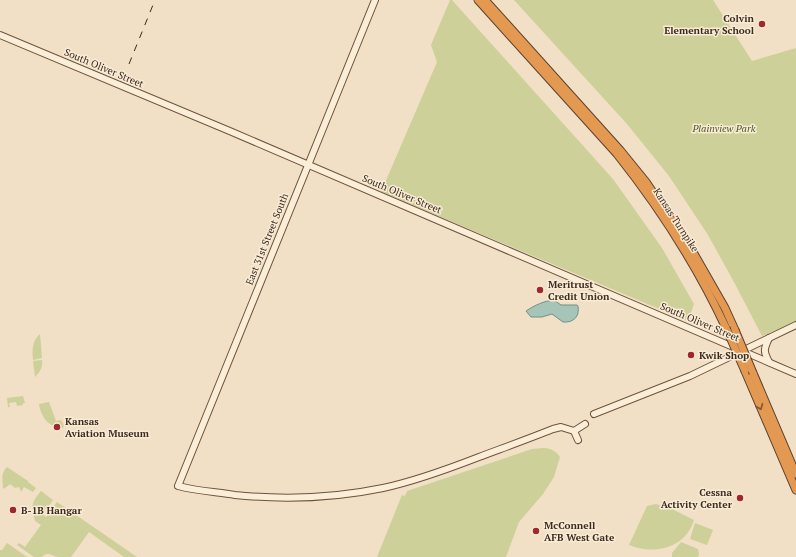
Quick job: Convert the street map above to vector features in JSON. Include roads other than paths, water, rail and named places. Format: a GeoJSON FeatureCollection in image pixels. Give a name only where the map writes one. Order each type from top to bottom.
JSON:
{"type":"FeatureCollection","features":[{"type":"Feature","properties":{"kind":"highway","name":"Kansas Turnpike"},"geometry":{"type":"LineString","coordinates":[[478,0],[617,154],[637,179],[667,222],[685,250],[726,328],[796,490]]}},
{"type":"Feature","properties":{"kind":"highway","name":"Kansas Turnpike"},"geometry":{"type":"LineString","coordinates":[[485,0],[620,150],[646,182],[693,252],[725,308],[796,474]]}},
{"type":"Feature","properties":{"kind":"street","name":"East 31st Street South"},"geometry":{"type":"LineString","coordinates":[[375,0],[178,486],[219,493],[265,498],[308,498],[346,494],[384,488],[430,475],[552,429],[561,428],[574,431]]}},
{"type":"Feature","properties":{"kind":"street","name":"South Oliver Street"},"geometry":{"type":"LineString","coordinates":[[0,35],[796,374]]}},
{"type":"Feature","properties":{"kind":"street"},"geometry":{"type":"LineString","coordinates":[[594,414],[690,376],[796,325]]}},
{"type":"Feature","properties":{"kind":"street"},"geometry":{"type":"LineString","coordinates":[[769,338],[764,352],[769,362]]}},
{"type":"Feature","properties":{"kind":"street"},"geometry":{"type":"LineString","coordinates":[[578,440],[574,431],[585,424]]}},
{"type":"Feature","properties":{"kind":"railway"},"geometry":{"type":"LineString","coordinates":[[129,64],[155,0]]}},
{"type":"Feature","properties":{"kind":"place","name":"Colvin Elementary School"},"geometry":{"type":"Point","coordinates":[762,24]}},
{"type":"Feature","properties":{"kind":"place","name":"Meritrust Credit Union"},"geometry":{"type":"Point","coordinates":[540,290]}},
{"type":"Feature","properties":{"kind":"place","name":"Kwik Shop"},"geometry":{"type":"Point","coordinates":[691,355]}},
{"type":"Feature","properties":{"kind":"place","name":"Kansas Aviation Museum"},"geometry":{"type":"Point","coordinates":[57,427]}},
{"type":"Feature","properties":{"kind":"place","name":"Cessna Activity Center"},"geometry":{"type":"Point","coordinates":[740,498]}},
{"type":"Feature","properties":{"kind":"place","name":"B-1B Hangar"},"geometry":{"type":"Point","coordinates":[13,510]}},
{"type":"Feature","properties":{"kind":"place","name":"McConnell AFB West Gate"},"geometry":{"type":"Point","coordinates":[536,531]}},
{"type":"Feature","properties":{"kind":"park label","name":"Plainview Park"},"geometry":{"type":"Point","coordinates":[724,128]}}]}
